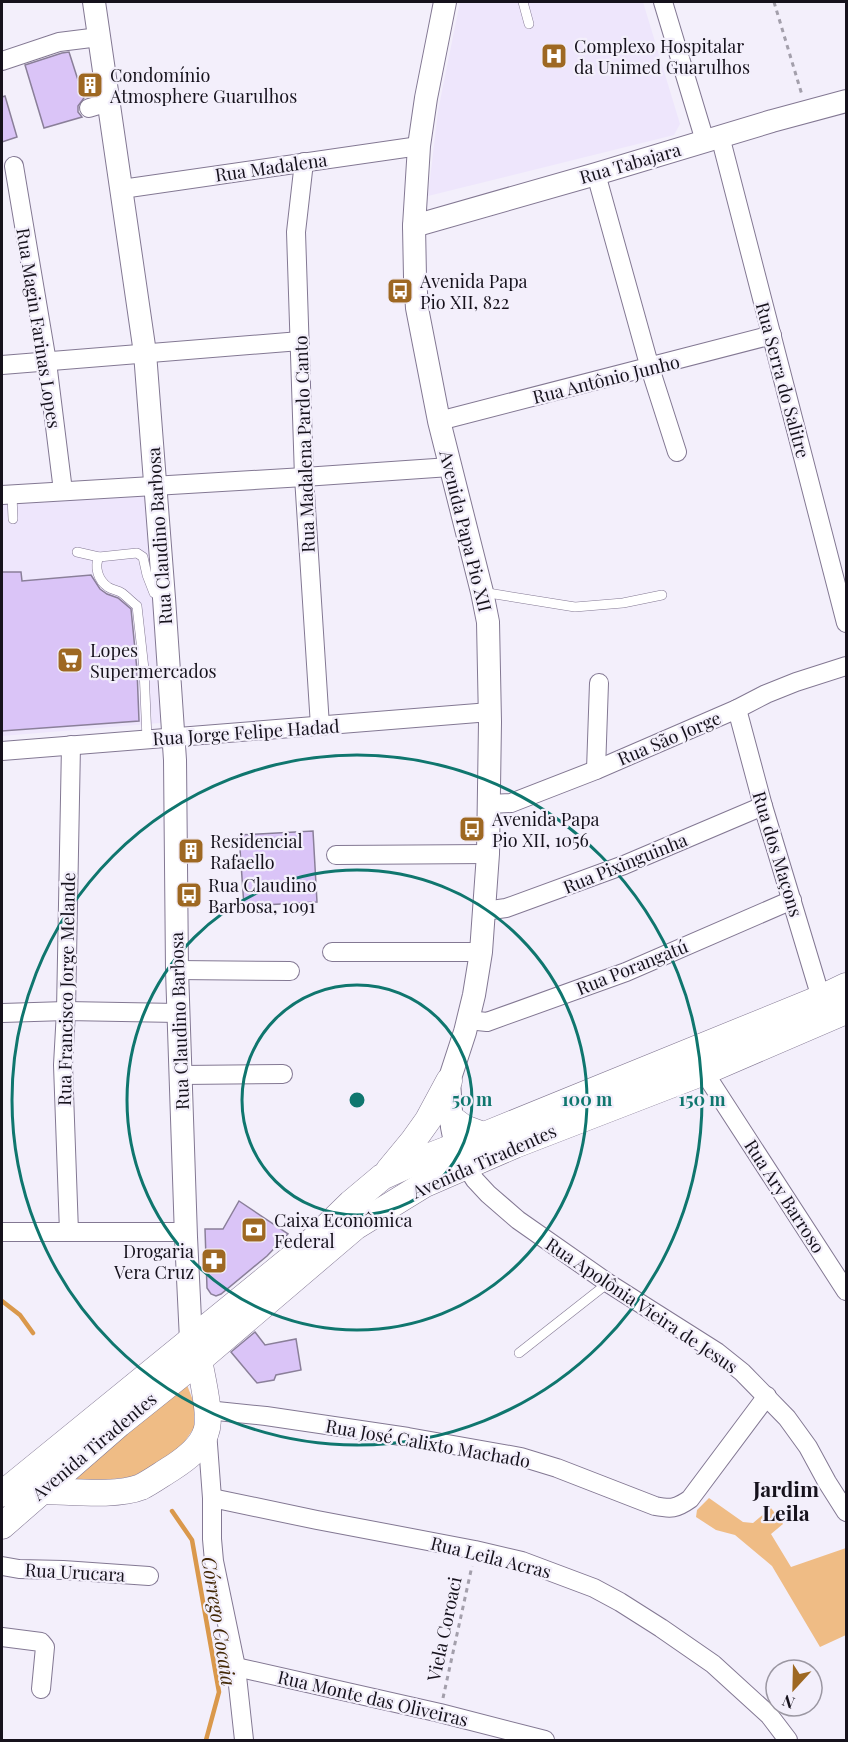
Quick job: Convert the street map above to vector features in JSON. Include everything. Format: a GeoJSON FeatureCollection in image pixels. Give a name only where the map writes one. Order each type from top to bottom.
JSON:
{"type":"FeatureCollection","features":[{"type":"Feature","properties":{"kind":"main road","name":"Avenida Tiradentes"},"geometry":{"type":"LineString","coordinates":[[2,1493],[195,1350],[355,1227],[425,1184],[482,1136],[846,986]]}},
{"type":"Feature","properties":{"kind":"main road","name":"Avenida Tiradentes"},"geometry":{"type":"LineString","coordinates":[[2,1526],[119,1424],[351,1203],[382,1177],[417,1161],[461,1156],[515,1145],[845,1016]]}},
{"type":"Feature","properties":{"kind":"main road"},"geometry":{"type":"LineString","coordinates":[[382,1177],[428,1120],[449,1081]]}},
{"type":"Feature","properties":{"kind":"main road"},"geometry":{"type":"LineString","coordinates":[[452,1119],[464,1128],[482,1136],[515,1145]]}},
{"type":"Feature","properties":{"kind":"main road"},"geometry":{"type":"LineString","coordinates":[[40,1491],[109,1492],[141,1487],[182,1461],[198,1447],[207,1420],[195,1350]]}},
{"type":"Feature","properties":{"kind":"street","name":"Rua Claudino Barbosa"},"geometry":{"type":"LineString","coordinates":[[94,2],[99,36],[99,105],[122,189],[145,353],[164,598],[174,737],[178,1012],[186,1232],[195,1350]]}},
{"type":"Feature","properties":{"kind":"street","name":"Avenida Papa Pio XII"},"geometry":{"type":"LineString","coordinates":[[445,2],[419,146],[414,226],[417,308],[439,421],[488,622],[490,712],[490,804],[481,952],[468,1020],[449,1081],[452,1127],[461,1156]]}},
{"type":"Feature","properties":{"kind":"street","name":"Rua Serra do Salitre"},"geometry":{"type":"LineString","coordinates":[[663,2],[712,138],[772,335],[846,623]]}},
{"type":"Feature","properties":{"kind":"street"},"geometry":{"type":"LineString","coordinates":[[2,61],[59,42],[99,36]]}},
{"type":"Feature","properties":{"kind":"street","name":"Rua Tabajara"},"geometry":{"type":"LineString","coordinates":[[414,226],[846,101]]}},
{"type":"Feature","properties":{"kind":"street","name":"Rua Madalena"},"geometry":{"type":"LineString","coordinates":[[122,189],[419,146]]}},
{"type":"Feature","properties":{"kind":"street","name":"Rua Madalena Pardo Canto"},"geometry":{"type":"LineString","coordinates":[[304,162],[296,232],[304,477],[320,726]]}},
{"type":"Feature","properties":{"kind":"street","name":"Rua Magin Farinas Lopes"},"geometry":{"type":"LineString","coordinates":[[14,166],[47,362],[63,491]]}},
{"type":"Feature","properties":{"kind":"street"},"geometry":{"type":"LineString","coordinates":[[596,174],[650,368],[677,452]]}},
{"type":"Feature","properties":{"kind":"street","name":"Rua Antônio Junho"},"geometry":{"type":"LineString","coordinates":[[439,421],[772,335]]}},
{"type":"Feature","properties":{"kind":"street"},"geometry":{"type":"LineString","coordinates":[[2,365],[300,341]]}},
{"type":"Feature","properties":{"kind":"street"},"geometry":{"type":"LineString","coordinates":[[7,495],[450,466]]}},
{"type":"Feature","properties":{"kind":"street","name":"Rua São Jorge"},"geometry":{"type":"LineString","coordinates":[[490,804],[511,803],[596,770],[737,709],[766,694],[846,666]]}},
{"type":"Feature","properties":{"kind":"street"},"geometry":{"type":"LineString","coordinates":[[596,770],[598,683]]}},
{"type":"Feature","properties":{"kind":"street","name":"Rua dos Maçons"},"geometry":{"type":"LineString","coordinates":[[737,709],[821,998]]}},
{"type":"Feature","properties":{"kind":"street","name":"Rua Jorge Felipe Hadad"},"geometry":{"type":"LineString","coordinates":[[2,751],[490,712]]}},
{"type":"Feature","properties":{"kind":"street","name":"Rua Francisco Jorge Melande"},"geometry":{"type":"LineString","coordinates":[[69,1232],[63,1065],[71,745]]}},
{"type":"Feature","properties":{"kind":"street","name":"Rua Pixinguinha"},"geometry":{"type":"LineString","coordinates":[[484,911],[506,908],[624,865],[764,806]]}},
{"type":"Feature","properties":{"kind":"street"},"geometry":{"type":"LineString","coordinates":[[336,855],[488,854]]}},
{"type":"Feature","properties":{"kind":"street","name":"Rua Porangatú"},"geometry":{"type":"LineString","coordinates":[[468,1020],[488,1022],[626,972],[792,900]]}},
{"type":"Feature","properties":{"kind":"street"},"geometry":{"type":"LineString","coordinates":[[332,952],[481,952]]}},
{"type":"Feature","properties":{"kind":"street"},"geometry":{"type":"LineString","coordinates":[[177,970],[290,971]]}},
{"type":"Feature","properties":{"kind":"street"},"geometry":{"type":"LineString","coordinates":[[2,1012],[178,1012]]}},
{"type":"Feature","properties":{"kind":"street","name":"Rua Ary Barroso"},"geometry":{"type":"LineString","coordinates":[[704,1072],[846,1291]]}},
{"type":"Feature","properties":{"kind":"street"},"geometry":{"type":"LineString","coordinates":[[182,1075],[283,1074]]}},
{"type":"Feature","properties":{"kind":"street","name":"Rua Apolônia Vieira de Jesus"},"geometry":{"type":"LineString","coordinates":[[461,1156],[475,1179],[488,1194],[518,1220],[608,1283],[717,1352],[742,1372],[787,1418],[808,1447],[846,1512]]}},
{"type":"Feature","properties":{"kind":"street"},"geometry":{"type":"LineString","coordinates":[[2,1232],[186,1232]]}},
{"type":"Feature","properties":{"kind":"street","name":"Rua José Calixto Machado"},"geometry":{"type":"LineString","coordinates":[[207,1420],[266,1416],[408,1437],[521,1457],[557,1468],[655,1506],[669,1509],[680,1506],[690,1499],[767,1396]]}},
{"type":"Feature","properties":{"kind":"street"},"geometry":{"type":"LineString","coordinates":[[207,1420],[214,1561],[236,1667],[244,1740]]}},
{"type":"Feature","properties":{"kind":"street"},"geometry":{"type":"LineString","coordinates":[[182,1461],[196,1472],[212,1498]]}},
{"type":"Feature","properties":{"kind":"street","name":"Rua Leila Acras"},"geometry":{"type":"LineString","coordinates":[[212,1498],[475,1550],[522,1562],[594,1588],[662,1628],[713,1664],[769,1715],[788,1740]]}},
{"type":"Feature","properties":{"kind":"street","name":"Rua Urucara"},"geometry":{"type":"LineString","coordinates":[[2,1566],[19,1569],[149,1576]]}},
{"type":"Feature","properties":{"kind":"street"},"geometry":{"type":"LineString","coordinates":[[2,1637],[41,1642],[45,1647],[41,1689]]}},
{"type":"Feature","properties":{"kind":"street","name":"Rua Monte das Oliveiras"},"geometry":{"type":"LineString","coordinates":[[236,1667],[440,1713],[544,1740]]}},
{"type":"Feature","properties":{"kind":"lane"},"geometry":{"type":"LineString","coordinates":[[524,2],[529,24]]}},
{"type":"Feature","properties":{"kind":"lane"},"geometry":{"type":"LineString","coordinates":[[7,495],[14,519]]}},
{"type":"Feature","properties":{"kind":"lane"},"geometry":{"type":"LineString","coordinates":[[77,552],[99,557],[137,553],[143,557],[154,593],[164,598]]}},
{"type":"Feature","properties":{"kind":"lane"},"geometry":{"type":"LineString","coordinates":[[99,557],[96,563],[97,573],[102,581],[137,606],[144,669],[147,739]]}},
{"type":"Feature","properties":{"kind":"lane"},"geometry":{"type":"LineString","coordinates":[[482,592],[575,607],[623,603],[662,595]]}},
{"type":"Feature","properties":{"kind":"lane"},"geometry":{"type":"LineString","coordinates":[[519,1353],[608,1283]]}},
{"type":"Feature","properties":{"kind":"path"},"geometry":{"type":"LineString","coordinates":[[774,2],[807,112]]}},
{"type":"Feature","properties":{"kind":"path","name":"Viela Coroaci"},"geometry":{"type":"LineString","coordinates":[[440,1713],[475,1550]]}},
{"type":"Feature","properties":{"kind":"shaded area","name":"Complexo Hospitalar da Unimed Guarulhos"},"geometry":{"type":"Polygon","coordinates":[[[460,2],[643,2],[680,124],[674,135],[428,196],[438,111],[460,2]]]}},
{"type":"Feature","properties":{"kind":"shaded area"},"geometry":{"type":"Polygon","coordinates":[[[137,493],[147,496],[165,717],[160,723],[2,736],[2,502],[137,493]]]}},
{"type":"Feature","properties":{"kind":"shaded area"},"geometry":{"type":"Polygon","coordinates":[[[187,1385],[194,1403],[194,1428],[178,1451],[132,1477],[81,1482],[73,1478],[187,1385]]]}},
{"type":"Feature","properties":{"kind":"shaded area"},"geometry":{"type":"Polygon","coordinates":[[[709,1498],[743,1522],[753,1523],[771,1508],[783,1524],[771,1534],[791,1567],[846,1548],[846,1635],[820,1647],[772,1566],[735,1535],[716,1530],[696,1517],[697,1510],[709,1498]]]}},
{"type":"Feature","properties":{"kind":"building"},"geometry":{"type":"Polygon","coordinates":[[[69,52],[78,80],[91,77],[93,91],[82,93],[84,98],[78,106],[78,112],[82,117],[44,128],[25,65],[69,52]]]}},
{"type":"Feature","properties":{"kind":"building"},"geometry":{"type":"Polygon","coordinates":[[[5,96],[17,137],[2,142],[2,97],[5,96]]]}},
{"type":"Feature","properties":{"kind":"building","name":"Lopes Supermercados"},"geometry":{"type":"Polygon","coordinates":[[[2,572],[21,572],[22,581],[91,575],[100,589],[118,598],[131,609],[139,721],[2,731],[2,572]]]}},
{"type":"Feature","properties":{"kind":"building"},"geometry":{"type":"Polygon","coordinates":[[[313,831],[317,902],[244,906],[239,835],[313,831]]]}},
{"type":"Feature","properties":{"kind":"building"},"geometry":{"type":"Polygon","coordinates":[[[239,1201],[288,1234],[267,1256],[216,1296],[211,1294],[207,1288],[205,1229],[223,1229],[239,1201]]]}},
{"type":"Feature","properties":{"kind":"building"},"geometry":{"type":"Polygon","coordinates":[[[255,1332],[265,1345],[296,1339],[301,1370],[276,1375],[274,1380],[257,1383],[231,1352],[255,1332]]]}},
{"type":"Feature","properties":{"kind":"waterway","name":"Córrego Cocaia"},"geometry":{"type":"LineString","coordinates":[[2,1301],[20,1315],[33,1333]]}},
{"type":"Feature","properties":{"kind":"waterway","name":"Córrego Cocaia"},"geometry":{"type":"LineString","coordinates":[[172,1511],[192,1540],[219,1692],[206,1740]]}},
{"type":"Feature","properties":{"kind":"place","name":"Complexo Hospitalar da Unimed Guarulhos"},"geometry":{"type":"Point","coordinates":[554,56]}},
{"type":"Feature","properties":{"kind":"place","name":"Condomínio Atmosphere Guarulhos"},"geometry":{"type":"Point","coordinates":[90,85]}},
{"type":"Feature","properties":{"kind":"place","name":"Avenida Papa Pio XII, 822"},"geometry":{"type":"Point","coordinates":[400,291]}},
{"type":"Feature","properties":{"kind":"place","name":"Lopes Supermercados"},"geometry":{"type":"Point","coordinates":[70,660]}},
{"type":"Feature","properties":{"kind":"place","name":"Avenida Papa Pio XII, 1056"},"geometry":{"type":"Point","coordinates":[472,829]}},
{"type":"Feature","properties":{"kind":"place","name":"Residencial Rafaello"},"geometry":{"type":"Point","coordinates":[191,851]}},
{"type":"Feature","properties":{"kind":"place","name":"Rua Claudino Barbosa, 1091"},"geometry":{"type":"Point","coordinates":[189,895]}},
{"type":"Feature","properties":{"kind":"place","name":"Caixa Econômica Federal"},"geometry":{"type":"Point","coordinates":[254,1230]}},
{"type":"Feature","properties":{"kind":"place","name":"Drogaria Vera Cruz"},"geometry":{"type":"Point","coordinates":[214,1261]}},
{"type":"Feature","properties":{"kind":"district","name":"Jardim Leila"},"geometry":{"type":"Point","coordinates":[786,1500]}}]}
